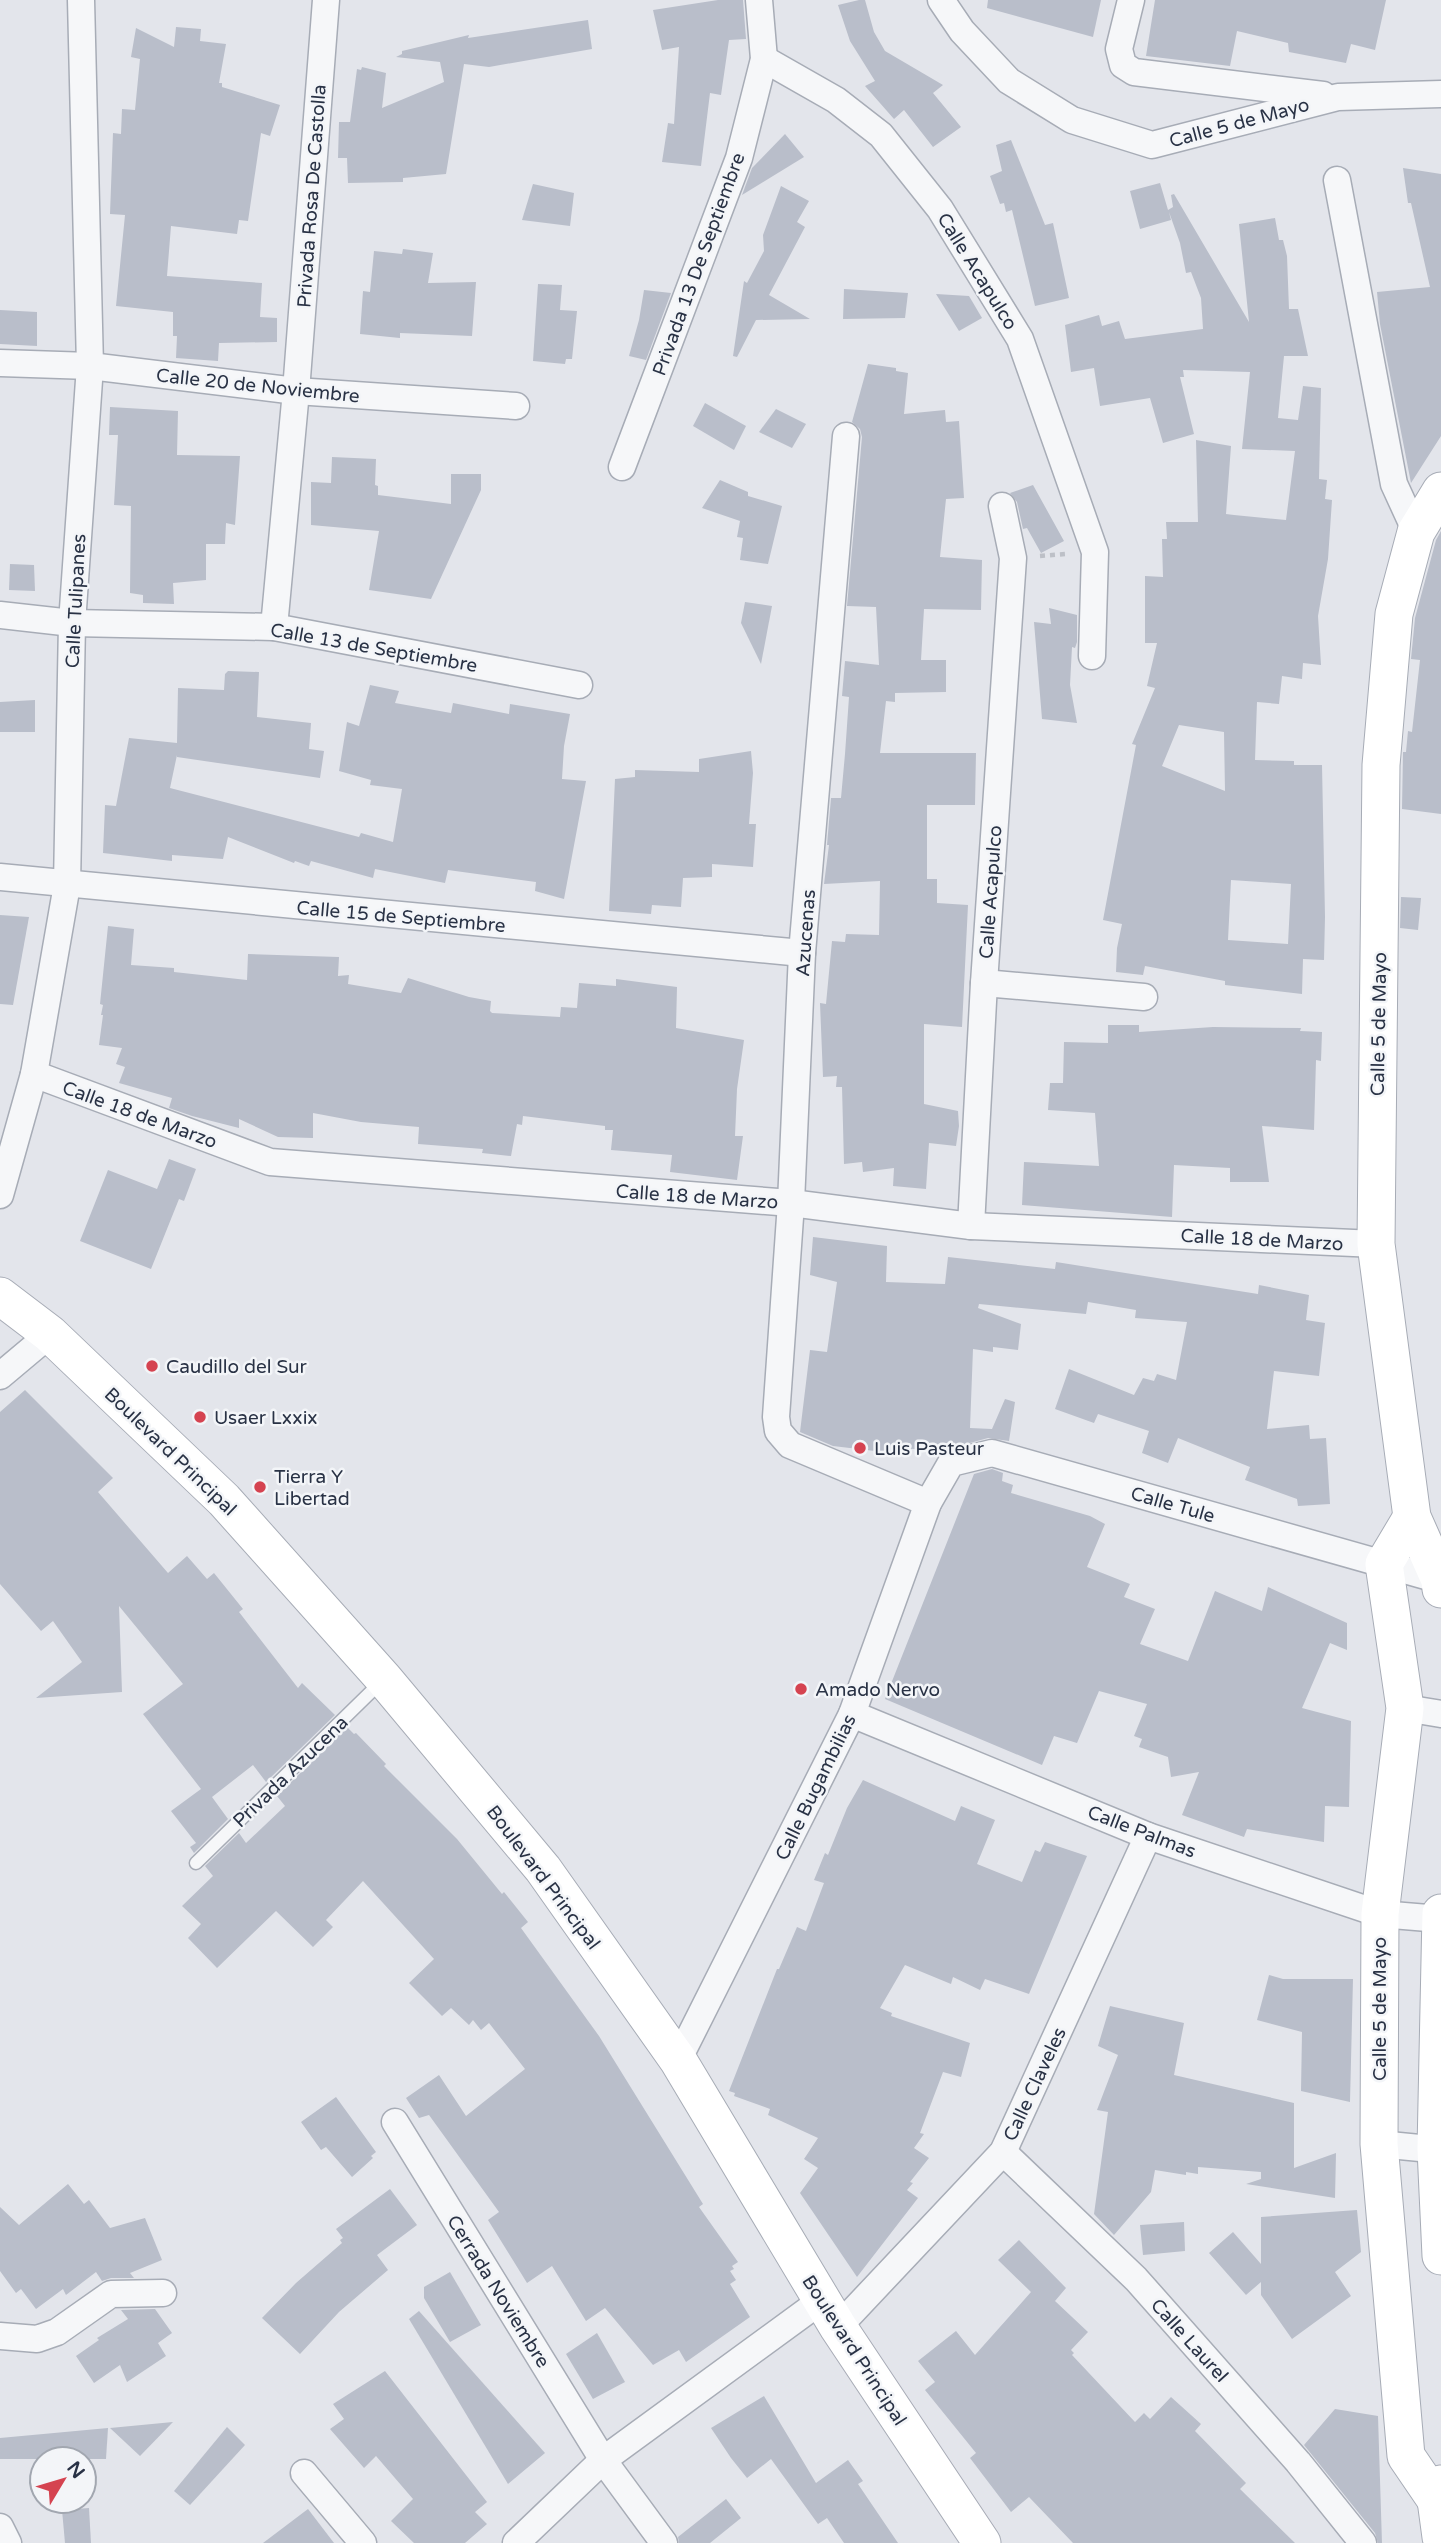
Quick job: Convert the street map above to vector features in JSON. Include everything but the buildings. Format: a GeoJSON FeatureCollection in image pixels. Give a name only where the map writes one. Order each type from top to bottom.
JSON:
{"type":"FeatureCollection","features":[{"type":"Feature","properties":{"kind":"street","name":"Calle Tulipanes"},"geometry":{"type":"LineString","coordinates":[[0,1195],[34,1074],[67,885],[72,623],[90,366],[81,0]]}},
{"type":"Feature","properties":{"kind":"street","name":"Privada Rosa De Castolla"},"geometry":{"type":"LineString","coordinates":[[274,627],[296,391],[326,0]]}},
{"type":"Feature","properties":{"kind":"street"},"geometry":{"type":"LineString","coordinates":[[759,0],[764,59]]}},
{"type":"Feature","properties":{"kind":"street","name":"Calle 5 de Mayo"},"geometry":{"type":"LineString","coordinates":[[941,0],[962,31],[1009,81],[1072,120],[1152,145],[1338,97]]}},
{"type":"Feature","properties":{"kind":"street","name":"Calle 5 de Mayo"},"geometry":{"type":"LineString","coordinates":[[1131,0],[1119,49],[1122,65],[1134,72],[1338,97],[1441,94]]}},
{"type":"Feature","properties":{"kind":"street","name":"Privada 13 De Septiembre"},"geometry":{"type":"LineString","coordinates":[[622,467],[739,158],[764,59]]}},
{"type":"Feature","properties":{"kind":"street","name":"Calle Acapulco"},"geometry":{"type":"LineString","coordinates":[[764,59],[836,100],[881,135],[940,209],[1020,339],[1095,552],[1092,656]]}},
{"type":"Feature","properties":{"kind":"street"},"geometry":{"type":"LineString","coordinates":[[1337,180],[1394,484],[1416,532]]}},
{"type":"Feature","properties":{"kind":"street","name":"Calle 20 de Noviembre"},"geometry":{"type":"LineString","coordinates":[[0,362],[90,366],[296,391],[516,406]]}},
{"type":"Feature","properties":{"kind":"street","name":"Azucenas"},"geometry":{"type":"LineString","coordinates":[[846,436],[802,953],[791,1203],[776,1417],[778,1432],[790,1444],[928,1503]]}},
{"type":"Feature","properties":{"kind":"street","name":"Calle 5 de Mayo"},"geometry":{"type":"LineString","coordinates":[[1440,1584],[1412,1517],[1376,1244],[1381,765],[1394,614],[1416,532],[1441,491]]}},
{"type":"Feature","properties":{"kind":"street","name":"Calle Acapulco"},"geometry":{"type":"LineString","coordinates":[[971,1226],[984,983],[1013,558],[1002,506]]}},
{"type":"Feature","properties":{"kind":"street","name":"Calle 13 de Septiembre"},"geometry":{"type":"LineString","coordinates":[[0,615],[72,623],[274,627],[579,685]]}},
{"type":"Feature","properties":{"kind":"street","name":"Calle 15 de Septiembre"},"geometry":{"type":"LineString","coordinates":[[0,877],[802,953]]}},
{"type":"Feature","properties":{"kind":"street"},"geometry":{"type":"LineString","coordinates":[[984,983],[1144,997]]}},
{"type":"Feature","properties":{"kind":"street","name":"Calle 18 de Marzo"},"geometry":{"type":"LineString","coordinates":[[34,1074],[270,1162],[791,1203],[971,1226],[1376,1244]]}},
{"type":"Feature","properties":{"kind":"street","name":"Boulevard Principal"},"geometry":{"type":"LineString","coordinates":[[0,1296],[50,1335],[223,1500],[384,1679],[543,1869],[678,2060],[830,2313],[982,2543]]}},
{"type":"Feature","properties":{"kind":"street"},"geometry":{"type":"LineString","coordinates":[[0,1376],[50,1335]]}},
{"type":"Feature","properties":{"kind":"street","name":"Calle Tule"},"geometry":{"type":"LineString","coordinates":[[928,1503],[951,1463],[992,1453],[1384,1564],[1440,1584]]}},
{"type":"Feature","properties":{"kind":"street","name":"Calle Bugambilias"},"geometry":{"type":"LineString","coordinates":[[678,2060],[852,1714],[928,1503]]}},
{"type":"Feature","properties":{"kind":"street"},"geometry":{"type":"LineString","coordinates":[[1384,1564],[1412,1517]]}},
{"type":"Feature","properties":{"kind":"street","name":"Calle 5 de Mayo"},"geometry":{"type":"LineString","coordinates":[[1384,1564],[1405,1708],[1380,1914],[1379,2144],[1406,2456],[1438,2492],[1441,2536]]}},
{"type":"Feature","properties":{"kind":"street"},"geometry":{"type":"LineString","coordinates":[[1405,1708],[1441,1714]]}},
{"type":"Feature","properties":{"kind":"street","name":"Calle Palmas"},"geometry":{"type":"LineString","coordinates":[[852,1714],[1148,1836],[1380,1914],[1440,1919]]}},
{"type":"Feature","properties":{"kind":"street","name":"Calle Claveles"},"geometry":{"type":"LineString","coordinates":[[516,2543],[603,2460],[830,2313],[1003,2152],[1148,1836]]}},
{"type":"Feature","properties":{"kind":"street"},"geometry":{"type":"LineString","coordinates":[[1441,1913],[1438,2150],[1441,2256]]}},
{"type":"Feature","properties":{"kind":"street","name":"Cerrada Noviembre"},"geometry":{"type":"LineString","coordinates":[[395,2122],[603,2460],[664,2543]]}},
{"type":"Feature","properties":{"kind":"street"},"geometry":{"type":"LineString","coordinates":[[1379,2144],[1438,2150]]}},
{"type":"Feature","properties":{"kind":"street","name":"Calle Laurel"},"geometry":{"type":"LineString","coordinates":[[1003,2152],[1136,2279],[1298,2462],[1363,2543]]}},
{"type":"Feature","properties":{"kind":"street"},"geometry":{"type":"LineString","coordinates":[[0,2336],[37,2339],[57,2332],[111,2294],[163,2293]]}},
{"type":"Feature","properties":{"kind":"street"},"geometry":{"type":"LineString","coordinates":[[303,2473],[363,2543]]}},
{"type":"Feature","properties":{"kind":"street"},"geometry":{"type":"LineString","coordinates":[[0,2527],[8,2543]]}},
{"type":"Feature","properties":{"kind":"lane","name":"Privada Azucena"},"geometry":{"type":"LineString","coordinates":[[196,1863],[384,1679]]}},
{"type":"Feature","properties":{"kind":"path"},"geometry":{"type":"LineString","coordinates":[[1013,558],[1095,552]]}},
{"type":"Feature","properties":{"kind":"place","name":"Caudillo del Sur"},"geometry":{"type":"Point","coordinates":[152,1366]}},
{"type":"Feature","properties":{"kind":"place","name":"Usaer Lxxix"},"geometry":{"type":"Point","coordinates":[200,1417]}},
{"type":"Feature","properties":{"kind":"place","name":"Luis Pasteur"},"geometry":{"type":"Point","coordinates":[860,1448]}},
{"type":"Feature","properties":{"kind":"place","name":"Tierra Y Libertad"},"geometry":{"type":"Point","coordinates":[260,1487]}},
{"type":"Feature","properties":{"kind":"place","name":"Amado Nervo"},"geometry":{"type":"Point","coordinates":[801,1689]}}]}
